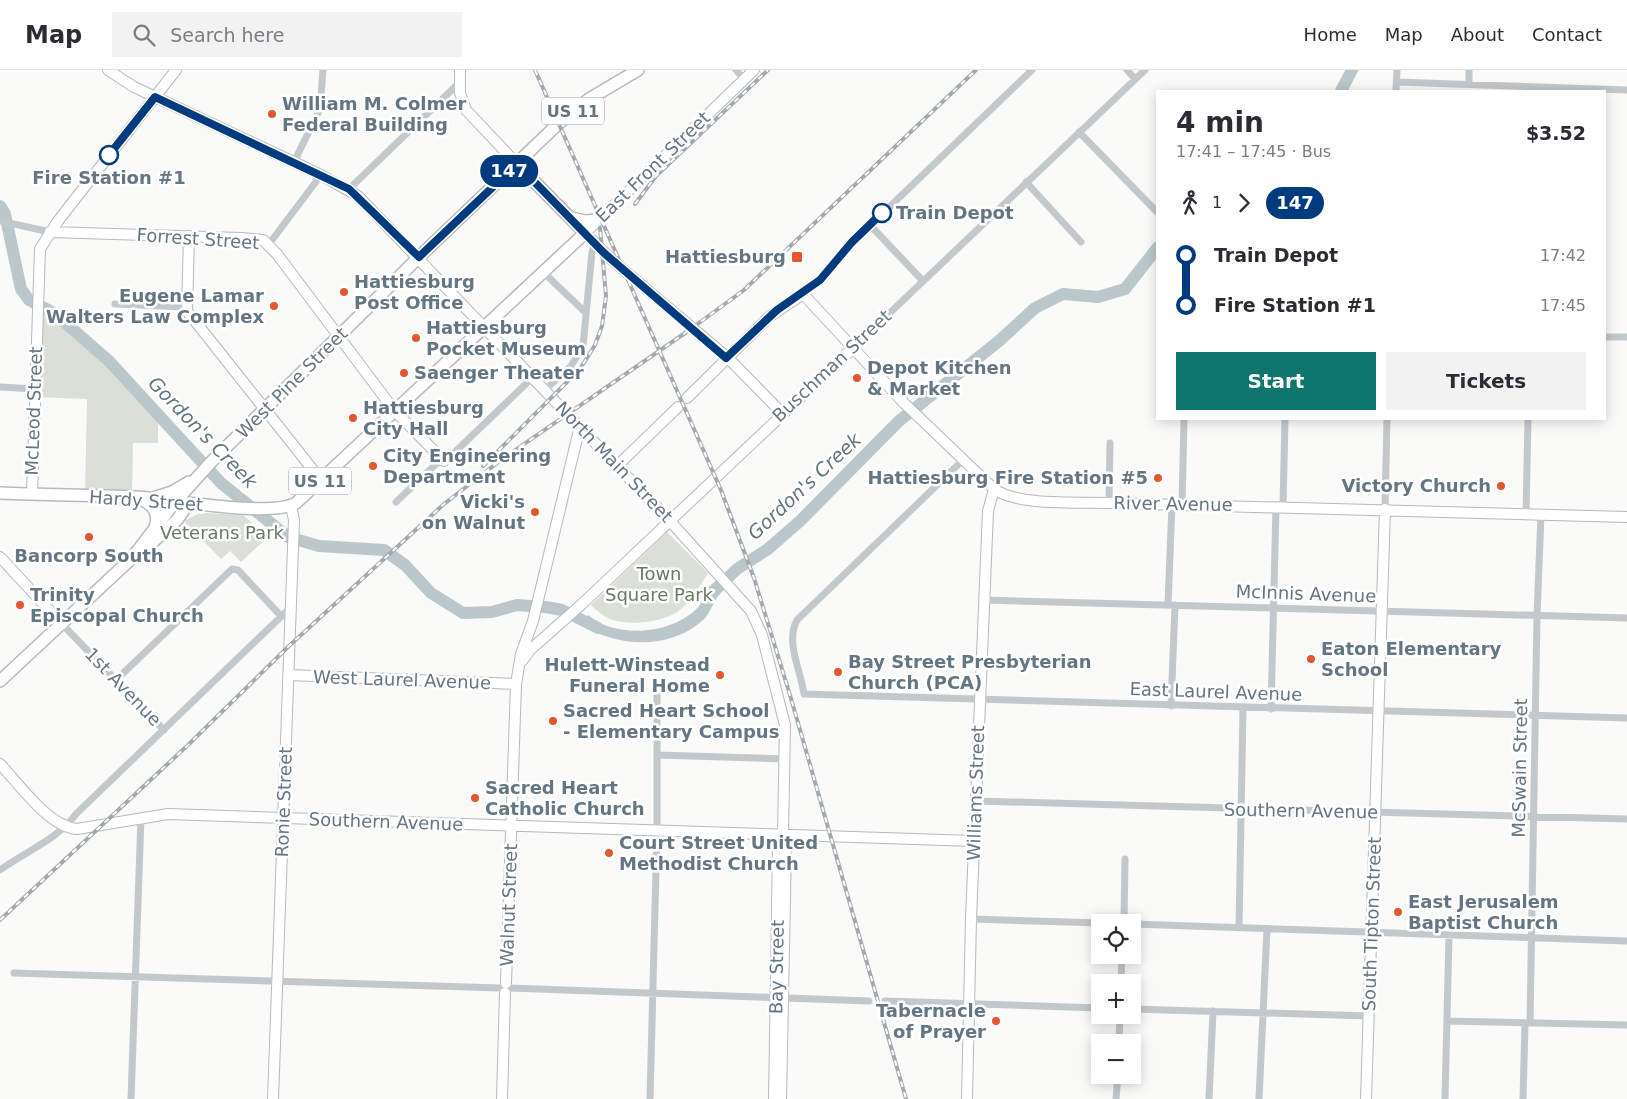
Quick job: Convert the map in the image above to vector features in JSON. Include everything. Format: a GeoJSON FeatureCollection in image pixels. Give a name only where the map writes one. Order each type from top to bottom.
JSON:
{"type":"FeatureCollection","features":[{"type":"Feature","properties":{"kind":"main road","name":"US 11"},"geometry":{"type":"LineString","coordinates":[[419,257],[575,109],[638,70]]}},
{"type":"Feature","properties":{"kind":"main road"},"geometry":{"type":"LineString","coordinates":[[517,164],[585,233]]}},
{"type":"Feature","properties":{"kind":"main road"},"geometry":{"type":"LineString","coordinates":[[570,218],[590,222],[598,220]]}},
{"type":"Feature","properties":{"kind":"main road","name":"East Front Street"},"geometry":{"type":"LineString","coordinates":[[485,326],[585,233]]}},
{"type":"Feature","properties":{"kind":"main road","name":"West Pine Street"},"geometry":{"type":"LineString","coordinates":[[132,558],[175,502],[213,460],[266,410],[419,257]]}},
{"type":"Feature","properties":{"kind":"main road","name":"US 11"},"geometry":{"type":"LineString","coordinates":[[291,506],[485,326]]}},
{"type":"Feature","properties":{"kind":"main road"},"geometry":{"type":"LineString","coordinates":[[149,498],[172,492],[196,479]]}},
{"type":"Feature","properties":{"kind":"main road"},"geometry":{"type":"LineString","coordinates":[[196,479],[194,496],[203,505]]}},
{"type":"Feature","properties":{"kind":"main road","name":"Hardy Street"},"geometry":{"type":"LineString","coordinates":[[0,493],[136,497],[188,504],[232,507],[274,508],[291,506]]}},
{"type":"Feature","properties":{"kind":"main road"},"geometry":{"type":"LineString","coordinates":[[136,497],[149,503],[154,509],[157,517],[155,527]]}},
{"type":"Feature","properties":{"kind":"main road","name":"West Pine Street"},"geometry":{"type":"LineString","coordinates":[[0,681],[132,558],[148,547],[169,528],[188,504]]}},
{"type":"Feature","properties":{"kind":"street","name":"North Main Street"},"geometry":{"type":"LineString","coordinates":[[108,70],[155,97],[349,189],[419,257],[730,586]]}},
{"type":"Feature","properties":{"kind":"street","name":"McLeod Street"},"geometry":{"type":"LineString","coordinates":[[32,494],[39,255],[50,232],[176,70]]}},
{"type":"Feature","properties":{"kind":"street"},"geometry":{"type":"LineString","coordinates":[[294,162],[320,109],[323,70]]}},
{"type":"Feature","properties":{"kind":"street"},"geometry":{"type":"LineString","coordinates":[[460,70],[462,100],[466,110],[517,164]]}},
{"type":"Feature","properties":{"kind":"street"},"geometry":{"type":"LineString","coordinates":[[736,70],[744,79]]}},
{"type":"Feature","properties":{"kind":"street","name":"East Front Street"},"geometry":{"type":"LineString","coordinates":[[585,233],[754,70]]}},
{"type":"Feature","properties":{"kind":"street"},"geometry":{"type":"LineString","coordinates":[[687,398],[777,310],[803,294],[820,280],[870,225],[1032,70]]}},
{"type":"Feature","properties":{"kind":"street"},"geometry":{"type":"LineString","coordinates":[[1127,70],[1135,79]]}},
{"type":"Feature","properties":{"kind":"street","name":"Buschman Street"},"geometry":{"type":"LineString","coordinates":[[521,664],[530,650],[582,604],[1145,70]]}},
{"type":"Feature","properties":{"kind":"street"},"geometry":{"type":"LineString","coordinates":[[1396,90],[1397,70]]}},
{"type":"Feature","properties":{"kind":"street"},"geometry":{"type":"LineString","coordinates":[[1469,70],[1469,84]]}},
{"type":"Feature","properties":{"kind":"street"},"geometry":{"type":"LineString","coordinates":[[349,189],[460,82]]}},
{"type":"Feature","properties":{"kind":"street"},"geometry":{"type":"LineString","coordinates":[[1397,82],[1469,84],[1538,89],[1627,90]]}},
{"type":"Feature","properties":{"kind":"street"},"geometry":{"type":"LineString","coordinates":[[1079,132],[1156,212]]}},
{"type":"Feature","properties":{"kind":"street"},"geometry":{"type":"LineString","coordinates":[[269,244],[321,175]]}},
{"type":"Feature","properties":{"kind":"street"},"geometry":{"type":"LineString","coordinates":[[1026,182],[1081,242]]}},
{"type":"Feature","properties":{"kind":"street","name":"Forrest Street"},"geometry":{"type":"LineString","coordinates":[[0,221],[50,232],[189,236],[261,240],[269,244],[394,410],[444,461]]}},
{"type":"Feature","properties":{"kind":"street"},"geometry":{"type":"LineString","coordinates":[[870,225],[922,280]]}},
{"type":"Feature","properties":{"kind":"street"},"geometry":{"type":"LineString","coordinates":[[585,233],[595,244],[726,358],[782,413]]}},
{"type":"Feature","properties":{"kind":"street"},"geometry":{"type":"LineString","coordinates":[[189,236],[186,307],[189,315],[321,480]]}},
{"type":"Feature","properties":{"kind":"street"},"geometry":{"type":"LineString","coordinates":[[545,390],[571,366],[580,352],[583,343],[592,252],[595,244]]}},
{"type":"Feature","properties":{"kind":"street"},"geometry":{"type":"LineString","coordinates":[[543,272],[586,313]]}},
{"type":"Feature","properties":{"kind":"street","name":"River Avenue"},"geometry":{"type":"LineString","coordinates":[[803,294],[904,403],[994,489],[1005,496],[1018,499],[1109,503],[1627,517]]}},
{"type":"Feature","properties":{"kind":"street"},"geometry":{"type":"LineString","coordinates":[[115,304],[186,307]]}},
{"type":"Feature","properties":{"kind":"street"},"geometry":{"type":"LineString","coordinates":[[1606,337],[1627,337]]}},
{"type":"Feature","properties":{"kind":"street"},"geometry":{"type":"LineString","coordinates":[[396,502],[436,464],[444,461],[533,377]]}},
{"type":"Feature","properties":{"kind":"street"},"geometry":{"type":"LineString","coordinates":[[0,387],[35,389]]}},
{"type":"Feature","properties":{"kind":"street"},"geometry":{"type":"LineString","coordinates":[[617,466],[678,407]]}},
{"type":"Feature","properties":{"kind":"street"},"geometry":{"type":"LineString","coordinates":[[1171,706],[1171,605],[1184,420]]}},
{"type":"Feature","properties":{"kind":"street"},"geometry":{"type":"LineString","coordinates":[[1271,709],[1273,608],[1285,420]]}},
{"type":"Feature","properties":{"kind":"street"},"geometry":{"type":"LineString","coordinates":[[1385,510],[1387,420]]}},
{"type":"Feature","properties":{"kind":"street"},"geometry":{"type":"LineString","coordinates":[[1526,514],[1528,420]]}},
{"type":"Feature","properties":{"kind":"street","name":"Walnut Street"},"geometry":{"type":"LineString","coordinates":[[502,1099],[516,684],[521,664],[521,654],[534,618],[580,426]]}},
{"type":"Feature","properties":{"kind":"street"},"geometry":{"type":"LineString","coordinates":[[1109,503],[1110,443]]}},
{"type":"Feature","properties":{"kind":"street","name":"East Laurel Avenue"},"geometry":{"type":"LineString","coordinates":[[963,460],[800,615],[793,629],[792,640],[804,694],[1627,718]]}},
{"type":"Feature","properties":{"kind":"street","name":"Williams Street"},"geometry":{"type":"LineString","coordinates":[[967,1099],[971,919],[984,600],[988,511],[994,489]]}},
{"type":"Feature","properties":{"kind":"street","name":"Ronie Street"},"geometry":{"type":"LineString","coordinates":[[274,1099],[294,520],[291,506]]}},
{"type":"Feature","properties":{"kind":"street","name":"South Tipton Street"},"geometry":{"type":"LineString","coordinates":[[1366,1099],[1385,510]]}},
{"type":"Feature","properties":{"kind":"street","name":"McSwain Street"},"geometry":{"type":"LineString","coordinates":[[1523,1099],[1532,939],[1537,716],[1537,616],[1541,514]]}},
{"type":"Feature","properties":{"kind":"street","name":"1st Avenue"},"geometry":{"type":"LineString","coordinates":[[0,557],[164,730]]}},
{"type":"Feature","properties":{"kind":"street"},"geometry":{"type":"LineString","coordinates":[[116,680],[232,568],[238,570],[281,616]]}},
{"type":"Feature","properties":{"kind":"street","name":"Bay Street"},"geometry":{"type":"LineString","coordinates":[[730,586],[751,611],[762,635],[785,724],[786,759],[783,836],[778,848],[781,1099]]}},
{"type":"Feature","properties":{"kind":"street","name":"McInnis Avenue"},"geometry":{"type":"LineString","coordinates":[[984,600],[1627,618]]}},
{"type":"Feature","properties":{"kind":"street"},"geometry":{"type":"LineString","coordinates":[[0,870],[23,853],[57,836],[76,814],[290,608]]}},
{"type":"Feature","properties":{"kind":"street"},"geometry":{"type":"LineString","coordinates":[[534,618],[535,633],[542,639]]}},
{"type":"Feature","properties":{"kind":"street","name":"West Laurel Avenue"},"geometry":{"type":"LineString","coordinates":[[289,675],[516,684]]}},
{"type":"Feature","properties":{"kind":"street"},"geometry":{"type":"LineString","coordinates":[[650,1099],[657,831],[657,696]]}},
{"type":"Feature","properties":{"kind":"street"},"geometry":{"type":"LineString","coordinates":[[1239,928],[1243,708]]}},
{"type":"Feature","properties":{"kind":"street"},"geometry":{"type":"LineString","coordinates":[[658,755],[786,759]]}},
{"type":"Feature","properties":{"kind":"street"},"geometry":{"type":"LineString","coordinates":[[0,764],[46,813],[66,827]]}},
{"type":"Feature","properties":{"kind":"street","name":"Southern Avenue"},"geometry":{"type":"LineString","coordinates":[[976,801],[1241,810],[1627,819]]}},
{"type":"Feature","properties":{"kind":"street","name":"Southern Avenue"},"geometry":{"type":"LineString","coordinates":[[66,827],[99,826],[168,814],[974,841]]}},
{"type":"Feature","properties":{"kind":"street"},"geometry":{"type":"LineString","coordinates":[[131,1099],[141,818]]}},
{"type":"Feature","properties":{"kind":"street"},"geometry":{"type":"LineString","coordinates":[[1124,914],[1125,859]]}},
{"type":"Feature","properties":{"kind":"street"},"geometry":{"type":"LineString","coordinates":[[971,919],[1091,923]]}},
{"type":"Feature","properties":{"kind":"street"},"geometry":{"type":"LineString","coordinates":[[1141,924],[1627,941]]}},
{"type":"Feature","properties":{"kind":"street"},"geometry":{"type":"LineString","coordinates":[[1259,1099],[1266,929]]}},
{"type":"Feature","properties":{"kind":"street"},"geometry":{"type":"LineString","coordinates":[[1445,1099],[1449,936]]}},
{"type":"Feature","properties":{"kind":"street"},"geometry":{"type":"LineString","coordinates":[[14,974],[505,988],[869,1001]]}},
{"type":"Feature","properties":{"kind":"street","name":"Bay Street"},"geometry":{"type":"LineString","coordinates":[[774,1099],[780,998]]}},
{"type":"Feature","properties":{"kind":"street"},"geometry":{"type":"LineString","coordinates":[[885,1001],[1091,1008]]}},
{"type":"Feature","properties":{"kind":"street"},"geometry":{"type":"LineString","coordinates":[[1141,1009],[1369,1016]]}},
{"type":"Feature","properties":{"kind":"street"},"geometry":{"type":"LineString","coordinates":[[1209,1099],[1213,1011]]}},
{"type":"Feature","properties":{"kind":"street"},"geometry":{"type":"LineString","coordinates":[[1448,1021],[1627,1025]]}},
{"type":"Feature","properties":{"kind":"street"},"geometry":{"type":"LineString","coordinates":[[1116,1099],[1117,1084]]}},
{"type":"Feature","properties":{"kind":"green space"},"geometry":{"type":"Polygon","coordinates":[[[37,304],[71,326],[102,354],[158,415],[158,443],[133,443],[132,497],[85,496],[87,399],[35,397],[37,304]]]}},
{"type":"Feature","properties":{"kind":"green space","name":"Veterans Park"},"geometry":{"type":"Polygon","coordinates":[[[198,514],[243,515],[268,537],[241,562],[230,551],[221,559],[184,521],[198,514]]]}},
{"type":"Feature","properties":{"kind":"green space","name":"Town Square Park"},"geometry":{"type":"Polygon","coordinates":[[[667,532],[708,573],[682,608],[662,619],[635,623],[610,619],[591,605],[667,532]]]}},
{"type":"Feature","properties":{"kind":"shaded area"},"geometry":{"type":"Polygon","coordinates":[[[716,581],[724,589],[706,617],[690,630],[675,637],[660,641],[627,641],[610,638],[581,624],[588,615],[600,623],[630,631],[661,628],[676,623],[689,615],[699,606],[712,584],[716,581]]]}},
{"type":"Feature","properties":{"kind":"waterway","name":"Gordon's Creek"},"geometry":{"type":"LineString","coordinates":[[1342,90],[1352,70]]}},
{"type":"Feature","properties":{"kind":"waterway","name":"Gordon's Creek"},"geometry":{"type":"LineString","coordinates":[[0,206],[5,214],[21,289],[29,300],[54,313],[109,361],[221,483],[288,537],[319,546],[384,550],[405,565],[431,593],[463,613],[492,612],[517,605],[546,607],[562,610],[598,628]]}},
{"type":"Feature","properties":{"kind":"waterway","name":"Gordon's Creek"},"geometry":{"type":"LineString","coordinates":[[715,590],[737,569],[768,549],[800,521],[899,421],[999,341],[1035,308],[1063,294],[1098,297],[1125,289],[1156,250]]}},
{"type":"Feature","properties":{"kind":"railway"},"geometry":{"type":"LineString","coordinates":[[535,70],[721,490],[754,578],[790,695],[906,1099]]}},
{"type":"Feature","properties":{"kind":"railway"},"geometry":{"type":"LineString","coordinates":[[635,204],[656,176],[768,70]]}},
{"type":"Feature","properties":{"kind":"railway"},"geometry":{"type":"LineString","coordinates":[[0,920],[187,746],[289,646],[444,504],[501,460],[744,290],[976,70]]}},
{"type":"Feature","properties":{"kind":"railway"},"geometry":{"type":"LineString","coordinates":[[483,466],[580,369],[595,345],[602,326],[606,296],[600,228]]}},
{"type":"Feature","properties":{"kind":"bus line","name":"147"},"geometry":{"type":"LineString","coordinates":[[109,155],[155,97],[349,189],[419,257],[517,164],[604,253],[726,358],[777,310],[812,288],[852,242],[882,213]]}},
{"type":"Feature","properties":{"kind":"place","name":"William M. Colmer Federal Building"},"geometry":{"type":"Point","coordinates":[272,114]}},
{"type":"Feature","properties":{"kind":"place","name":"Fire Station #1"},"geometry":{"type":"Point","coordinates":[109,155]}},
{"type":"Feature","properties":{"kind":"place","name":"Train Depot"},"geometry":{"type":"Point","coordinates":[882,213]}},
{"type":"Feature","properties":{"kind":"place","name":"Hattiesburg"},"geometry":{"type":"Point","coordinates":[797,257]}},
{"type":"Feature","properties":{"kind":"place","name":"Hattiesburg Post Office"},"geometry":{"type":"Point","coordinates":[344,292]}},
{"type":"Feature","properties":{"kind":"place","name":"Eugene Lamar Walters Law Complex"},"geometry":{"type":"Point","coordinates":[274,306]}},
{"type":"Feature","properties":{"kind":"place","name":"Hattiesburg Pocket Museum"},"geometry":{"type":"Point","coordinates":[416,338]}},
{"type":"Feature","properties":{"kind":"place","name":"Saenger Theater"},"geometry":{"type":"Point","coordinates":[404,373]}},
{"type":"Feature","properties":{"kind":"place","name":"Depot Kitchen & Market"},"geometry":{"type":"Point","coordinates":[857,378]}},
{"type":"Feature","properties":{"kind":"place","name":"Hattiesburg City Hall"},"geometry":{"type":"Point","coordinates":[353,418]}},
{"type":"Feature","properties":{"kind":"place","name":"City Engineering Department"},"geometry":{"type":"Point","coordinates":[373,466]}},
{"type":"Feature","properties":{"kind":"place","name":"Hattiesburg Fire Station #5"},"geometry":{"type":"Point","coordinates":[1158,478]}},
{"type":"Feature","properties":{"kind":"place","name":"Victory Church"},"geometry":{"type":"Point","coordinates":[1501,486]}},
{"type":"Feature","properties":{"kind":"place","name":"Vicki's on Walnut"},"geometry":{"type":"Point","coordinates":[535,512]}},
{"type":"Feature","properties":{"kind":"place","name":"Bancorp South"},"geometry":{"type":"Point","coordinates":[89,537]}},
{"type":"Feature","properties":{"kind":"place","name":"Trinity Episcopal Church"},"geometry":{"type":"Point","coordinates":[20,605]}},
{"type":"Feature","properties":{"kind":"place","name":"Eaton Elementary School"},"geometry":{"type":"Point","coordinates":[1311,659]}},
{"type":"Feature","properties":{"kind":"place","name":"Bay Street Presbyterian Church (PCA)"},"geometry":{"type":"Point","coordinates":[838,672]}},
{"type":"Feature","properties":{"kind":"place","name":"Hulett-Winstead Funeral Home"},"geometry":{"type":"Point","coordinates":[720,675]}},
{"type":"Feature","properties":{"kind":"place","name":"Sacred Heart School - Elementary Campus"},"geometry":{"type":"Point","coordinates":[553,721]}},
{"type":"Feature","properties":{"kind":"place","name":"Sacred Heart Catholic Church"},"geometry":{"type":"Point","coordinates":[475,798]}},
{"type":"Feature","properties":{"kind":"place","name":"Court Street United Methodist Church"},"geometry":{"type":"Point","coordinates":[609,853]}},
{"type":"Feature","properties":{"kind":"place","name":"East Jerusalem Baptist Church"},"geometry":{"type":"Point","coordinates":[1398,912]}},
{"type":"Feature","properties":{"kind":"place","name":"Tabernacle of Prayer"},"geometry":{"type":"Point","coordinates":[996,1021]}}]}
